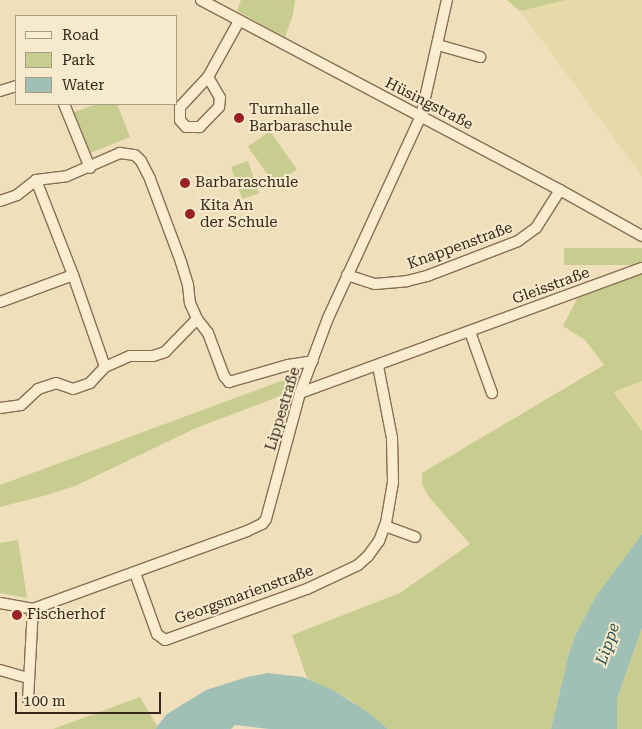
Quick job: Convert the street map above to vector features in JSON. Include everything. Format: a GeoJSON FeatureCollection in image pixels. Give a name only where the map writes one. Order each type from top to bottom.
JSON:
{"type":"FeatureCollection","features":[{"type":"Feature","properties":{"kind":"street","name":"Hüsingstraße"},"geometry":{"type":"LineString","coordinates":[[201,0],[560,190],[642,236]]}},
{"type":"Feature","properties":{"kind":"street","name":"Lippestraße"},"geometry":{"type":"LineString","coordinates":[[0,603],[33,609],[135,573],[262,524],[271,506],[300,393],[347,275],[421,116],[447,0]]}},
{"type":"Feature","properties":{"kind":"street"},"geometry":{"type":"LineString","coordinates":[[208,77],[220,98],[219,107],[200,127],[186,127],[180,120],[180,107],[208,77],[240,21]]}},
{"type":"Feature","properties":{"kind":"street"},"geometry":{"type":"LineString","coordinates":[[438,45],[480,57]]}},
{"type":"Feature","properties":{"kind":"street"},"geometry":{"type":"LineString","coordinates":[[0,92],[15,86]]}},
{"type":"Feature","properties":{"kind":"street"},"geometry":{"type":"LineString","coordinates":[[64,105],[90,168]]}},
{"type":"Feature","properties":{"kind":"street"},"geometry":{"type":"LineString","coordinates":[[0,201],[17,195],[36,180],[67,176],[90,168],[120,153],[129,152],[141,161],[181,262],[188,285],[190,303],[197,319],[208,333],[224,376],[229,382],[295,363],[313,361]]}},
{"type":"Feature","properties":{"kind":"street"},"geometry":{"type":"LineString","coordinates":[[36,180],[73,275],[105,366]]}},
{"type":"Feature","properties":{"kind":"street","name":"Knappenstraße"},"geometry":{"type":"LineString","coordinates":[[347,275],[375,284],[408,281],[427,276],[518,241],[536,228],[560,190]]}},
{"type":"Feature","properties":{"kind":"street","name":"Gleisstraße"},"geometry":{"type":"LineString","coordinates":[[300,393],[642,268]]}},
{"type":"Feature","properties":{"kind":"street"},"geometry":{"type":"LineString","coordinates":[[0,302],[73,275]]}},
{"type":"Feature","properties":{"kind":"street"},"geometry":{"type":"LineString","coordinates":[[0,408],[11,409],[21,405],[38,389],[56,383],[73,389],[90,383],[105,366],[130,356],[153,356],[166,352],[197,319]]}},
{"type":"Feature","properties":{"kind":"street"},"geometry":{"type":"LineString","coordinates":[[470,332],[492,393]]}},
{"type":"Feature","properties":{"kind":"street","name":"Georgsmarienstraße"},"geometry":{"type":"LineString","coordinates":[[135,573],[157,634],[165,640],[289,596],[358,565],[375,548],[385,526],[390,502],[393,462],[388,409],[378,366]]}},
{"type":"Feature","properties":{"kind":"street"},"geometry":{"type":"LineString","coordinates":[[385,526],[415,537]]}},
{"type":"Feature","properties":{"kind":"street"},"geometry":{"type":"LineString","coordinates":[[28,700],[33,609]]}},
{"type":"Feature","properties":{"kind":"street"},"geometry":{"type":"LineString","coordinates":[[0,670],[28,678]]}},
{"type":"Feature","properties":{"kind":"shaded area"},"geometry":{"type":"Polygon","coordinates":[[[566,0],[642,0],[642,176],[520,11],[566,0]]]}},
{"type":"Feature","properties":{"kind":"shaded area"},"geometry":{"type":"Polygon","coordinates":[[[642,381],[642,431],[612,391],[642,381]]]}},
{"type":"Feature","properties":{"kind":"green space"},"geometry":{"type":"Polygon","coordinates":[[[241,0],[295,0],[293,15],[285,37],[237,11],[241,0]]]}},
{"type":"Feature","properties":{"kind":"green space"},"geometry":{"type":"Polygon","coordinates":[[[507,0],[566,0],[520,11],[507,0]]]}},
{"type":"Feature","properties":{"kind":"green space"},"geometry":{"type":"Polygon","coordinates":[[[93,105],[117,105],[130,137],[88,154],[72,113],[93,105]]]}},
{"type":"Feature","properties":{"kind":"green space"},"geometry":{"type":"Polygon","coordinates":[[[270,131],[297,170],[275,185],[248,146],[270,131]]]}},
{"type":"Feature","properties":{"kind":"green space"},"geometry":{"type":"Polygon","coordinates":[[[248,161],[259,193],[242,199],[231,167],[248,161]]]}},
{"type":"Feature","properties":{"kind":"green space"},"geometry":{"type":"Polygon","coordinates":[[[564,248],[642,248],[642,265],[564,265],[564,248]]]}},
{"type":"Feature","properties":{"kind":"green space"},"geometry":{"type":"Polygon","coordinates":[[[642,273],[642,381],[613,392],[642,431],[642,534],[596,596],[576,634],[569,653],[551,729],[388,729],[349,699],[307,678],[292,635],[400,593],[470,544],[429,497],[422,484],[422,473],[604,365],[585,340],[563,326],[578,297],[642,273]]]}},
{"type":"Feature","properties":{"kind":"green space"},"geometry":{"type":"Polygon","coordinates":[[[300,374],[296,390],[196,428],[75,486],[0,507],[0,485],[300,374]]]}},
{"type":"Feature","properties":{"kind":"green space"},"geometry":{"type":"Polygon","coordinates":[[[18,540],[27,598],[0,593],[0,543],[18,540]]]}},
{"type":"Feature","properties":{"kind":"green space"},"geometry":{"type":"Polygon","coordinates":[[[642,628],[642,729],[617,729],[617,699],[642,628]]]}},
{"type":"Feature","properties":{"kind":"green space"},"geometry":{"type":"Polygon","coordinates":[[[140,697],[157,726],[155,729],[53,729],[140,697]]]}},
{"type":"Feature","properties":{"kind":"water","name":"Lippe"},"geometry":{"type":"Polygon","coordinates":[[[642,534],[642,628],[617,699],[617,729],[551,729],[569,653],[576,634],[596,596],[642,534]]]}},
{"type":"Feature","properties":{"kind":"water"},"geometry":{"type":"Polygon","coordinates":[[[268,673],[303,677],[331,689],[365,710],[388,729],[269,729],[235,725],[231,729],[155,729],[167,714],[206,690],[247,677],[268,673]]]}},
{"type":"Feature","properties":{"kind":"place","name":"Turnhalle Barbaraschule"},"geometry":{"type":"Point","coordinates":[239,118]}},
{"type":"Feature","properties":{"kind":"place","name":"Barbaraschule"},"geometry":{"type":"Point","coordinates":[185,183]}},
{"type":"Feature","properties":{"kind":"place","name":"Kita An der Schule"},"geometry":{"type":"Point","coordinates":[190,214]}},
{"type":"Feature","properties":{"kind":"place","name":"Fischerhof"},"geometry":{"type":"Point","coordinates":[17,615]}}]}
